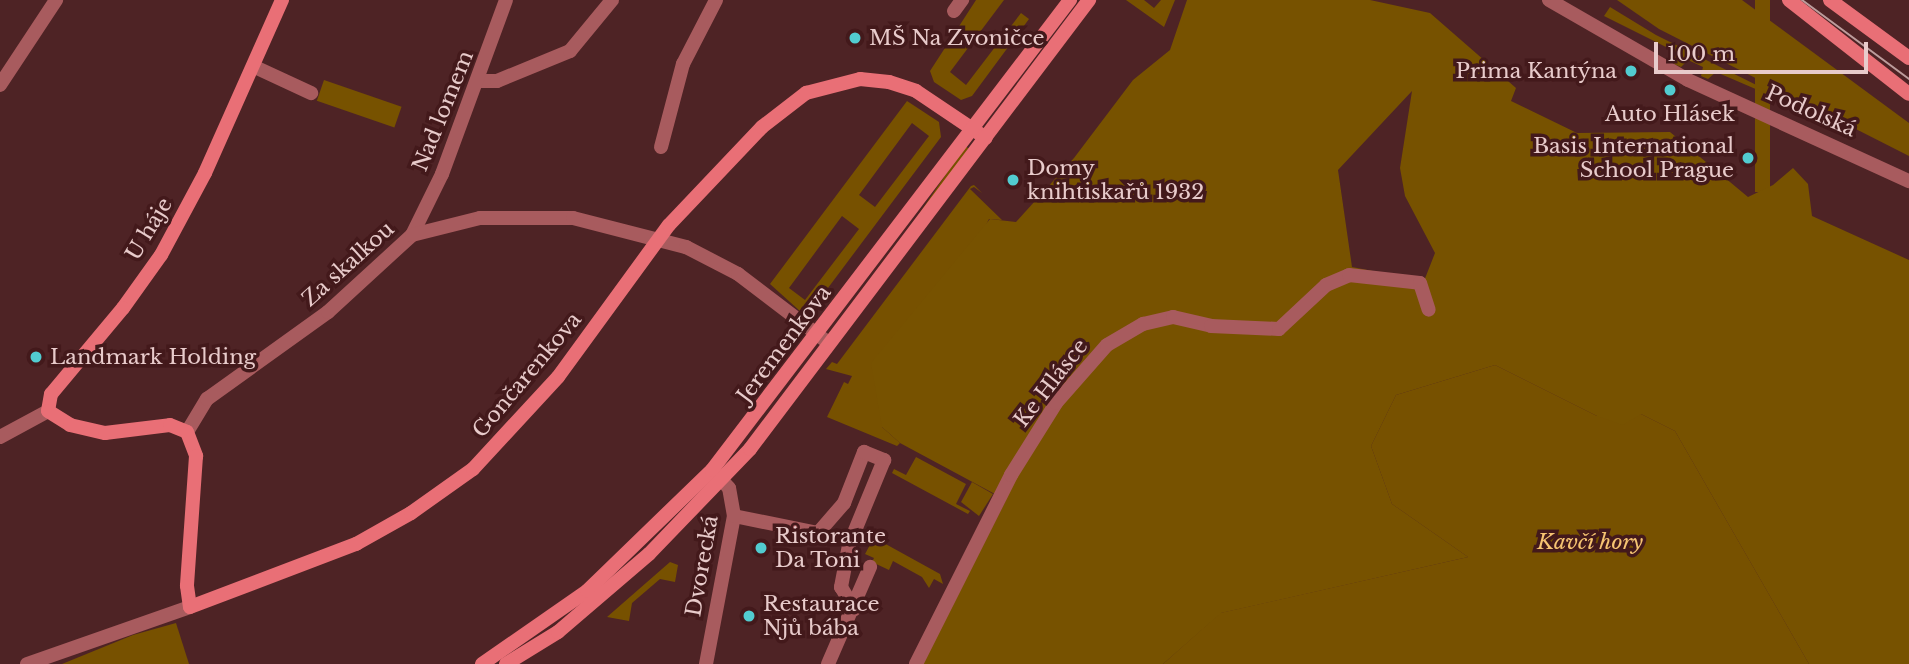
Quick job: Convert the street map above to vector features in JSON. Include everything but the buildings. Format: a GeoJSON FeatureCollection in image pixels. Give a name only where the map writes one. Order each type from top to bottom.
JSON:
{"type":"FeatureCollection","features":[{"type":"Feature","properties":{"kind":"street"},"geometry":{"type":"LineString","coordinates":[[0,85],[56,0]]}},
{"type":"Feature","properties":{"kind":"street","name":"U háje"},"geometry":{"type":"LineString","coordinates":[[48,411],[51,394],[123,308],[161,255],[255,66],[282,0]]}},
{"type":"Feature","properties":{"kind":"street","name":"Nad lomem"},"geometry":{"type":"LineString","coordinates":[[412,235],[442,174],[479,81],[506,0]]}},
{"type":"Feature","properties":{"kind":"street"},"geometry":{"type":"LineString","coordinates":[[479,81],[497,81],[570,51],[612,0]]}},
{"type":"Feature","properties":{"kind":"street"},"geometry":{"type":"LineString","coordinates":[[661,147],[683,64],[716,0]]}},
{"type":"Feature","properties":{"kind":"street","name":"Jeremenkova"},"geometry":{"type":"LineString","coordinates":[[482,664],[587,591],[717,475],[818,335],[1070,0]]}},
{"type":"Feature","properties":{"kind":"street","name":"Jeremenkova"},"geometry":{"type":"LineString","coordinates":[[506,664],[558,632],[649,554],[831,345],[1089,0]]}},
{"type":"Feature","properties":{"kind":"street","name":"Podolská"},"geometry":{"type":"LineString","coordinates":[[1549,0],[1688,80],[1909,181]]}},
{"type":"Feature","properties":{"kind":"street"},"geometry":{"type":"LineString","coordinates":[[1789,0],[1909,94]]}},
{"type":"Feature","properties":{"kind":"street"},"geometry":{"type":"LineString","coordinates":[[1830,0],[1909,58]]}},
{"type":"Feature","properties":{"kind":"street"},"geometry":{"type":"LineString","coordinates":[[255,66],[311,93]]}},
{"type":"Feature","properties":{"kind":"street","name":"Gončarenkova"},"geometry":{"type":"LineString","coordinates":[[27,664],[190,607],[356,544],[411,513],[473,469],[558,377],[659,240],[762,127],[806,93],[860,79],[889,82],[916,90],[986,138]]}},
{"type":"Feature","properties":{"kind":"street","name":"Za skalkou"},"geometry":{"type":"LineString","coordinates":[[187,432],[207,399],[328,312],[412,235],[480,218],[573,218],[686,247],[738,274],[831,345]]}},
{"type":"Feature","properties":{"kind":"street","name":"Ke Hlásce"},"geometry":{"type":"LineString","coordinates":[[916,664],[1011,474],[1041,425],[1113,341],[1143,324],[1173,317],[1190,318],[1211,326],[1279,329],[1326,285],[1349,275],[1420,283],[1429,310]]}},
{"type":"Feature","properties":{"kind":"street"},"geometry":{"type":"LineString","coordinates":[[0,437],[48,411],[71,425],[105,433],[170,425],[187,432],[196,456],[187,586],[190,607]]}},
{"type":"Feature","properties":{"kind":"street"},"geometry":{"type":"LineString","coordinates":[[734,516],[818,533],[844,503],[864,452],[884,460],[849,545],[841,587],[854,609]]}},
{"type":"Feature","properties":{"kind":"street","name":"Dvorecká"},"geometry":{"type":"LineString","coordinates":[[706,664],[734,516],[732,495],[717,475]]}},
{"type":"Feature","properties":{"kind":"street"},"geometry":{"type":"LineString","coordinates":[[828,664],[870,568]]}},
{"type":"Feature","properties":{"kind":"green space"},"geometry":{"type":"Polygon","coordinates":[[[976,0],[1004,0],[950,72],[966,85],[1021,13],[1029,19],[972,96],[961,100],[934,82],[930,71],[976,0]]]}},
{"type":"Feature","properties":{"kind":"green space"},"geometry":{"type":"Polygon","coordinates":[[[1126,0],[1144,0],[1154,8],[1161,0],[1175,0],[1164,27],[1126,0]]]}},
{"type":"Feature","properties":{"kind":"green space"},"geometry":{"type":"Polygon","coordinates":[[[1617,0],[1742,0],[1909,123],[1909,156],[1659,29],[1617,0]]]}},
{"type":"Feature","properties":{"kind":"green space"},"geometry":{"type":"Polygon","coordinates":[[[1755,0],[1770,0],[1770,192],[1755,192],[1755,0]]]}},
{"type":"Feature","properties":{"kind":"green space"},"geometry":{"type":"Polygon","coordinates":[[[1610,7],[1656,35],[1825,119],[1716,72],[1708,79],[1701,76],[1703,67],[1688,60],[1681,67],[1674,64],[1676,52],[1604,16],[1610,7]]]}},
{"type":"Feature","properties":{"kind":"green space"},"geometry":{"type":"Polygon","coordinates":[[[907,101],[939,122],[941,137],[813,308],[801,312],[770,284],[907,101]],[[912,123],[859,195],[875,207],[929,136],[912,123]],[[842,216],[789,288],[805,300],[859,229],[842,216]]]}},
{"type":"Feature","properties":{"kind":"green space"},"geometry":{"type":"Polygon","coordinates":[[[965,146],[968,148],[843,334],[840,332],[965,146]]]}},
{"type":"Feature","properties":{"kind":"green space"},"geometry":{"type":"Polygon","coordinates":[[[974,185],[982,193],[974,187],[970,189],[1002,220],[989,219],[882,427],[900,443],[897,446],[827,417],[844,382],[848,384],[852,376],[826,369],[832,362],[837,364],[971,186],[974,185]]]}},
{"type":"Feature","properties":{"kind":"green space","name":"Kavčí hory"},"geometry":{"type":"Polygon","coordinates":[[[1495,365],[1597,416],[1641,414],[1675,431],[1809,664],[1163,664],[1220,613],[1468,557],[1392,504],[1371,446],[1396,395],[1495,365]]]}},
{"type":"Feature","properties":{"kind":"green space"},"geometry":{"type":"Polygon","coordinates":[[[916,457],[966,484],[956,504],[970,511],[968,514],[892,473],[894,469],[906,475],[916,457]]]}},
{"type":"Feature","properties":{"kind":"green space"},"geometry":{"type":"Polygon","coordinates":[[[972,482],[993,494],[979,516],[961,502],[972,482]]]}},
{"type":"Feature","properties":{"kind":"green space"},"geometry":{"type":"Polygon","coordinates":[[[862,531],[940,574],[943,584],[934,579],[929,588],[922,577],[893,561],[889,570],[872,562],[874,558],[865,554],[871,543],[859,536],[862,531]]]}},
{"type":"Feature","properties":{"kind":"green space"},"geometry":{"type":"Polygon","coordinates":[[[670,562],[678,565],[675,582],[660,579],[632,603],[629,621],[607,617],[670,562]]]}},
{"type":"Feature","properties":{"kind":"green space"},"geometry":{"type":"Polygon","coordinates":[[[176,623],[189,664],[62,664],[133,635],[176,623]]]}},
{"type":"Feature","properties":{"kind":"shaded area"},"geometry":{"type":"Polygon","coordinates":[[[1187,0],[1370,0],[1430,13],[1516,88],[1511,101],[1577,133],[1670,132],[1748,197],[1773,185],[1793,168],[1808,184],[1812,216],[1909,260],[1909,664],[1809,664],[1675,431],[1641,414],[1623,425],[1597,416],[1495,365],[1396,395],[1371,446],[1392,504],[1468,557],[1221,613],[1163,664],[922,664],[1006,500],[900,443],[882,427],[871,363],[990,219],[1016,222],[1074,158],[1133,80],[1170,50],[1187,0]],[[1412,91],[1338,170],[1352,267],[1424,281],[1435,253],[1405,196],[1400,168],[1412,91]]]}},
{"type":"Feature","properties":{"kind":"shaded area"},"geometry":{"type":"Polygon","coordinates":[[[324,80],[402,107],[394,127],[317,101],[324,80]]]}},
{"type":"Feature","properties":{"kind":"tram line"},"geometry":{"type":"LineString","coordinates":[[1802,0],[1909,79]]}},
{"type":"Feature","properties":{"kind":"place","name":"MŠ Na Zvoničce"},"geometry":{"type":"Point","coordinates":[855,38]}},
{"type":"Feature","properties":{"kind":"place","name":"Prima Kantýna"},"geometry":{"type":"Point","coordinates":[1631,71]}},
{"type":"Feature","properties":{"kind":"place","name":"Auto Hlásek"},"geometry":{"type":"Point","coordinates":[1670,90]}},
{"type":"Feature","properties":{"kind":"place","name":"Basis International School Prague"},"geometry":{"type":"Point","coordinates":[1748,158]}},
{"type":"Feature","properties":{"kind":"place","name":"Domy knihtiskařů 1932"},"geometry":{"type":"Point","coordinates":[1013,180]}},
{"type":"Feature","properties":{"kind":"place","name":"Landmark Holding"},"geometry":{"type":"Point","coordinates":[36,357]}},
{"type":"Feature","properties":{"kind":"place","name":"Ristorante Da Toni"},"geometry":{"type":"Point","coordinates":[761,548]}},
{"type":"Feature","properties":{"kind":"place","name":"Restaurace Njů bába"},"geometry":{"type":"Point","coordinates":[749,616]}}]}
